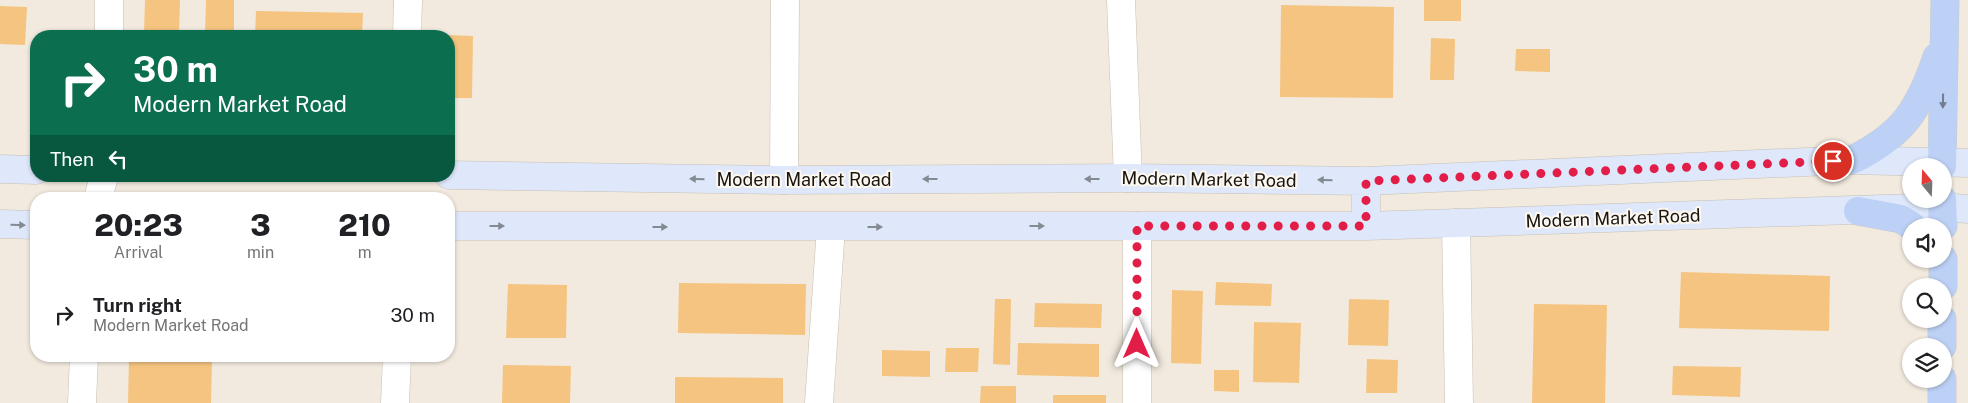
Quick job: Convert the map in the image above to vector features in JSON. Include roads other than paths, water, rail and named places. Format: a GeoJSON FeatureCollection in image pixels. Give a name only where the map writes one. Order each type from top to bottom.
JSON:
{"type":"FeatureCollection","features":[{"type":"Feature","properties":{"kind":"main road"},"geometry":{"type":"LineString","coordinates":[[1945,0],[1944,37],[1951,158]]}},
{"type":"Feature","properties":{"kind":"main road"},"geometry":{"type":"LineString","coordinates":[[1852,160],[1876,148],[1896,132],[1917,108],[1944,37]]}},
{"type":"Feature","properties":{"kind":"main road"},"geometry":{"type":"LineString","coordinates":[[1858,211],[1902,220]]}},
{"type":"Feature","properties":{"kind":"main road"},"geometry":{"type":"LineString","coordinates":[[1942,388],[1942,403]]}},
{"type":"Feature","properties":{"kind":"street"},"geometry":{"type":"LineString","coordinates":[[109,0],[109,30]]}},
{"type":"Feature","properties":{"kind":"street"},"geometry":{"type":"LineString","coordinates":[[407,30],[408,0]]}},
{"type":"Feature","properties":{"kind":"street"},"geometry":{"type":"LineString","coordinates":[[784,180],[785,0]]}},
{"type":"Feature","properties":{"kind":"street"},"geometry":{"type":"LineString","coordinates":[[1121,0],[1128,178]]}},
{"type":"Feature","properties":{"kind":"street","name":"Modern Market Road"},"geometry":{"type":"LineString","coordinates":[[455,175],[784,180],[1128,178],[1366,181],[1852,160],[1902,162]]}},
{"type":"Feature","properties":{"kind":"street"},"geometry":{"type":"LineString","coordinates":[[0,169],[30,170]]}},
{"type":"Feature","properties":{"kind":"street"},"geometry":{"type":"LineString","coordinates":[[1366,181],[1366,226]]}},
{"type":"Feature","properties":{"kind":"street","name":"Modern Market Road"},"geometry":{"type":"LineString","coordinates":[[455,226],[1366,226],[1949,210]]}},
{"type":"Feature","properties":{"kind":"street"},"geometry":{"type":"LineString","coordinates":[[1456,223],[1459,403]]}},
{"type":"Feature","properties":{"kind":"street"},"geometry":{"type":"LineString","coordinates":[[0,224],[30,225]]}},
{"type":"Feature","properties":{"kind":"street"},"geometry":{"type":"LineString","coordinates":[[1137,226],[1137,403]]}},
{"type":"Feature","properties":{"kind":"street"},"geometry":{"type":"LineString","coordinates":[[819,403],[832,227]]}},
{"type":"Feature","properties":{"kind":"street"},"geometry":{"type":"LineString","coordinates":[[82,403],[84,362]]}},
{"type":"Feature","properties":{"kind":"street"},"geometry":{"type":"LineString","coordinates":[[395,403],[397,362]]}}]}
